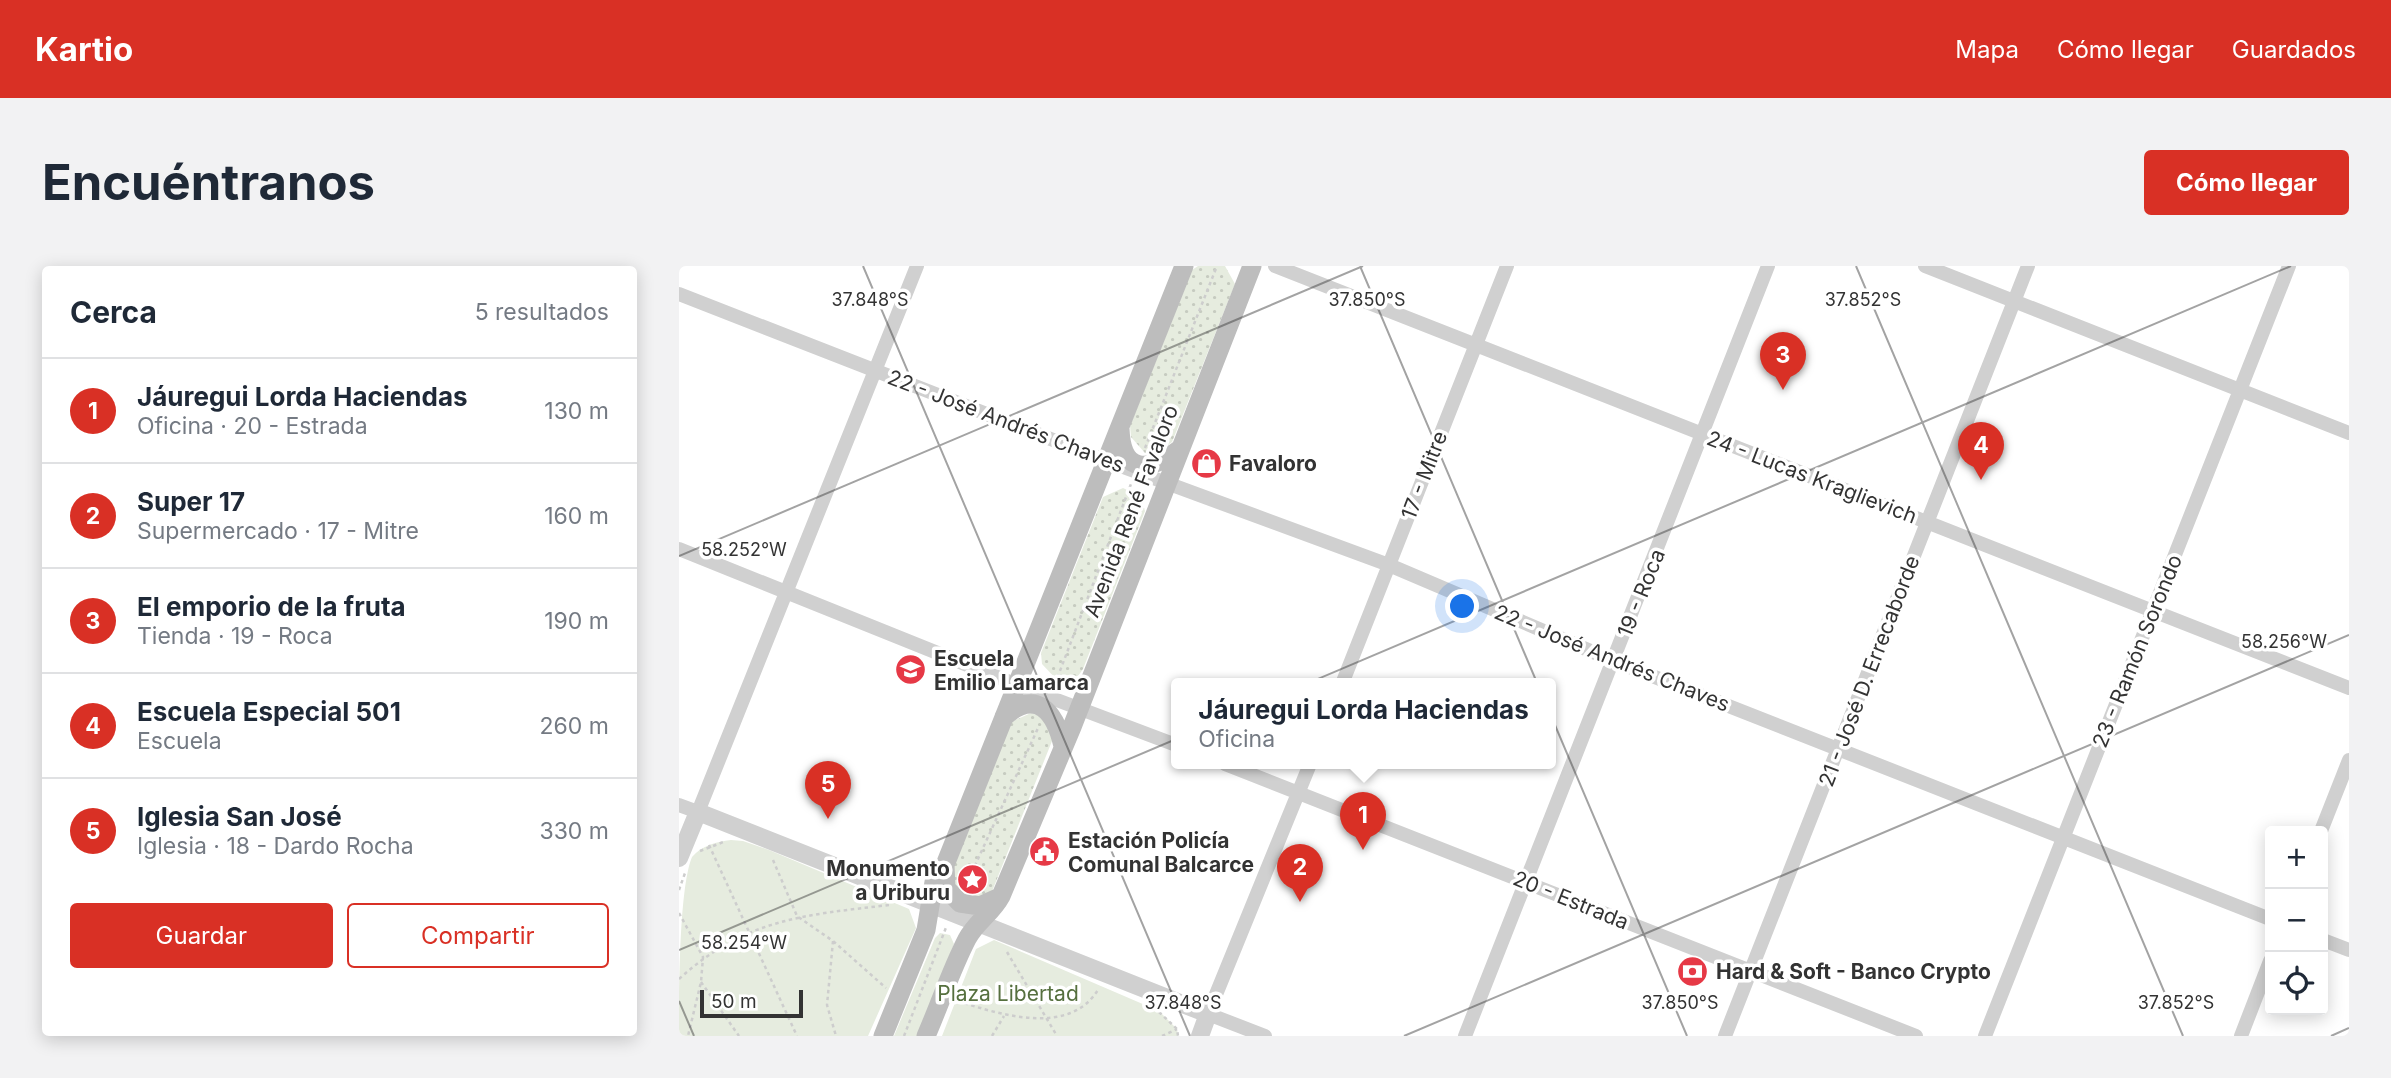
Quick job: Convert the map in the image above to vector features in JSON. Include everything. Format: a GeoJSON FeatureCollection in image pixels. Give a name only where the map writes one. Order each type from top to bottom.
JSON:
{"type":"FeatureCollection","features":[{"type":"Feature","properties":{"kind":"main road"},"geometry":{"type":"LineString","coordinates":[[1237,266],[1241,293]]}},
{"type":"Feature","properties":{"kind":"main road","name":"Avenida René Favaloro"},"geometry":{"type":"LineString","coordinates":[[926,1036],[977,923],[995,908],[1001,897],[1079,707],[1252,266]]}},
{"type":"Feature","properties":{"kind":"main road","name":"Avenida René Favaloro"},"geometry":{"type":"LineString","coordinates":[[883,1036],[926,930],[934,882],[945,865],[1184,267]]}},
{"type":"Feature","properties":{"kind":"main road"},"geometry":{"type":"LineString","coordinates":[[1120,428],[1121,445],[1126,458],[1137,468],[1153,467],[1180,449]]}},
{"type":"Feature","properties":{"kind":"main road"},"geometry":{"type":"LineString","coordinates":[[1004,717],[1015,707],[1049,702],[1063,746]]}},
{"type":"Feature","properties":{"kind":"main road"},"geometry":{"type":"LineString","coordinates":[[945,865],[946,888],[956,908],[979,906],[1001,897]]}},
{"type":"Feature","properties":{"kind":"street"},"geometry":{"type":"LineString","coordinates":[[687,861],[698,812],[789,593],[917,266]]}},
{"type":"Feature","properties":{"kind":"street","name":"24 - Lucas Kraglievich"},"geometry":{"type":"LineString","coordinates":[[1275,266],[2349,688]]}},
{"type":"Feature","properties":{"kind":"street","name":"17 - Mitre"},"geometry":{"type":"LineString","coordinates":[[1344,678],[1507,266]]}},
{"type":"Feature","properties":{"kind":"street","name":"19 - Roca"},"geometry":{"type":"LineString","coordinates":[[1465,1036],[1704,435],[1768,266]]}},
{"type":"Feature","properties":{"kind":"street"},"geometry":{"type":"LineString","coordinates":[[1925,266],[2349,433]]}},
{"type":"Feature","properties":{"kind":"street","name":"21 - José D. Errecaborde"},"geometry":{"type":"LineString","coordinates":[[1725,1036],[2028,266]]}},
{"type":"Feature","properties":{"kind":"street","name":"23 - Ramón Sorondo"},"geometry":{"type":"LineString","coordinates":[[1985,1036],[2289,266]]}},
{"type":"Feature","properties":{"kind":"street","name":"22 - José Andrés Chaves"},"geometry":{"type":"LineString","coordinates":[[679,294],[1107,461],[1137,468],[1167,482],[1389,565],[1614,661],[2265,917]]}},
{"type":"Feature","properties":{"kind":"street"},"geometry":{"type":"LineString","coordinates":[[679,549],[1017,685],[1049,702],[1079,707],[1171,743]]}},
{"type":"Feature","properties":{"kind":"street"},"geometry":{"type":"LineString","coordinates":[[2323,826],[2349,760]]}},
{"type":"Feature","properties":{"kind":"street","name":"20 - Estrada"},"geometry":{"type":"LineString","coordinates":[[1239,769],[1916,1036]]}},
{"type":"Feature","properties":{"kind":"street"},"geometry":{"type":"LineString","coordinates":[[1200,1036],[1308,769]]}},
{"type":"Feature","properties":{"kind":"street"},"geometry":{"type":"LineString","coordinates":[[679,804],[929,903],[956,908],[977,923],[1265,1036]]}},
{"type":"Feature","properties":{"kind":"street"},"geometry":{"type":"LineString","coordinates":[[2328,942],[2349,950]]}},
{"type":"Feature","properties":{"kind":"street"},"geometry":{"type":"LineString","coordinates":[[2241,1036],[2265,974]]}},
{"type":"Feature","properties":{"kind":"path"},"geometry":{"type":"LineString","coordinates":[[904,1036],[956,908],[1049,702],[1217,266]]}},
{"type":"Feature","properties":{"kind":"path"},"geometry":{"type":"LineString","coordinates":[[679,890],[687,861],[709,845],[731,840]]}},
{"type":"Feature","properties":{"kind":"path"},"geometry":{"type":"LineString","coordinates":[[709,845],[797,1036]]}},
{"type":"Feature","properties":{"kind":"path"},"geometry":{"type":"LineString","coordinates":[[769,850],[797,916],[833,941],[889,991]]}},
{"type":"Feature","properties":{"kind":"path"},"geometry":{"type":"LineString","coordinates":[[679,979],[703,957],[750,932],[797,916],[899,904],[887,899]]}},
{"type":"Feature","properties":{"kind":"path"},"geometry":{"type":"LineString","coordinates":[[679,913],[703,957],[701,982],[688,1036]]}},
{"type":"Feature","properties":{"kind":"path"},"geometry":{"type":"LineString","coordinates":[[833,941],[827,1005],[836,1036]]}},
{"type":"Feature","properties":{"kind":"path"},"geometry":{"type":"LineString","coordinates":[[1002,943],[1051,1023],[1056,1036]]}},
{"type":"Feature","properties":{"kind":"path"},"geometry":{"type":"LineString","coordinates":[[701,982],[739,1036]]}},
{"type":"Feature","properties":{"kind":"path"},"geometry":{"type":"LineString","coordinates":[[956,1000],[1004,1016],[1051,1023],[1070,1016],[1093,1000],[1100,985]]}},
{"type":"Feature","properties":{"kind":"path"},"geometry":{"type":"LineString","coordinates":[[992,1036],[1004,1016]]}},
{"type":"Feature","properties":{"kind":"path"},"geometry":{"type":"LineString","coordinates":[[1162,1036],[1177,1029]]}},
{"type":"Feature","properties":{"kind":"green space"},"geometry":{"type":"Polygon","coordinates":[[[1198,266],[1225,266],[1235,284],[1172,442],[1156,454],[1145,453],[1131,437],[1130,426],[1192,270],[1198,266]]]}},
{"type":"Feature","properties":{"kind":"green space"},"geometry":{"type":"Polygon","coordinates":[[[1123,488],[1140,496],[1145,511],[1083,669],[1076,679],[1056,679],[1042,664],[1041,653],[1103,497],[1123,488]]]}},
{"type":"Feature","properties":{"kind":"green space"},"geometry":{"type":"Polygon","coordinates":[[[1031,713],[1040,716],[1054,736],[991,894],[972,899],[956,890],[950,874],[1011,722],[1031,713]]]}},
{"type":"Feature","properties":{"kind":"green space","name":"Plaza Libertad"},"geometry":{"type":"Polygon","coordinates":[[[731,840],[769,850],[909,909],[916,928],[868,1036],[679,1036],[681,943],[688,872],[692,857],[700,850],[731,840]]]}},
{"type":"Feature","properties":{"kind":"green space","name":"Plaza Libertad"},"geometry":{"type":"Polygon","coordinates":[[[940,933],[950,935],[954,944],[917,1036],[894,1036],[935,938],[940,933]]]}},
{"type":"Feature","properties":{"kind":"green space","name":"Plaza Libertad"},"geometry":{"type":"Polygon","coordinates":[[[994,940],[1159,1011],[1177,1029],[1178,1036],[942,1036],[976,949],[994,940]]]}},
{"type":"Feature","properties":{"kind":"place","name":"El emporio de la fruta"},"geometry":{"type":"Point","coordinates":[1783,390]}},
{"type":"Feature","properties":{"kind":"place","name":"Favaloro"},"geometry":{"type":"Point","coordinates":[1206,463]}},
{"type":"Feature","properties":{"kind":"place","name":"Escuela Especial 501"},"geometry":{"type":"Point","coordinates":[1981,480]}},
{"type":"Feature","properties":{"kind":"place","name":"Escuela Emilio Lamarca"},"geometry":{"type":"Point","coordinates":[911,670]}},
{"type":"Feature","properties":{"kind":"place","name":"Iglesia San José"},"geometry":{"type":"Point","coordinates":[828,819]}},
{"type":"Feature","properties":{"kind":"place","name":"Jáuregui Lorda Haciendas"},"geometry":{"type":"Point","coordinates":[1363,850]}},
{"type":"Feature","properties":{"kind":"place","name":"Estación Policía Comunal Balcarce"},"geometry":{"type":"Point","coordinates":[1045,852]}},
{"type":"Feature","properties":{"kind":"place","name":"Monumento a Uriburu"},"geometry":{"type":"Point","coordinates":[973,880]}},
{"type":"Feature","properties":{"kind":"place","name":"Super 17"},"geometry":{"type":"Point","coordinates":[1300,902]}},
{"type":"Feature","properties":{"kind":"place","name":"Hard & Soft - Banco Crypto"},"geometry":{"type":"Point","coordinates":[1693,971]}}]}
